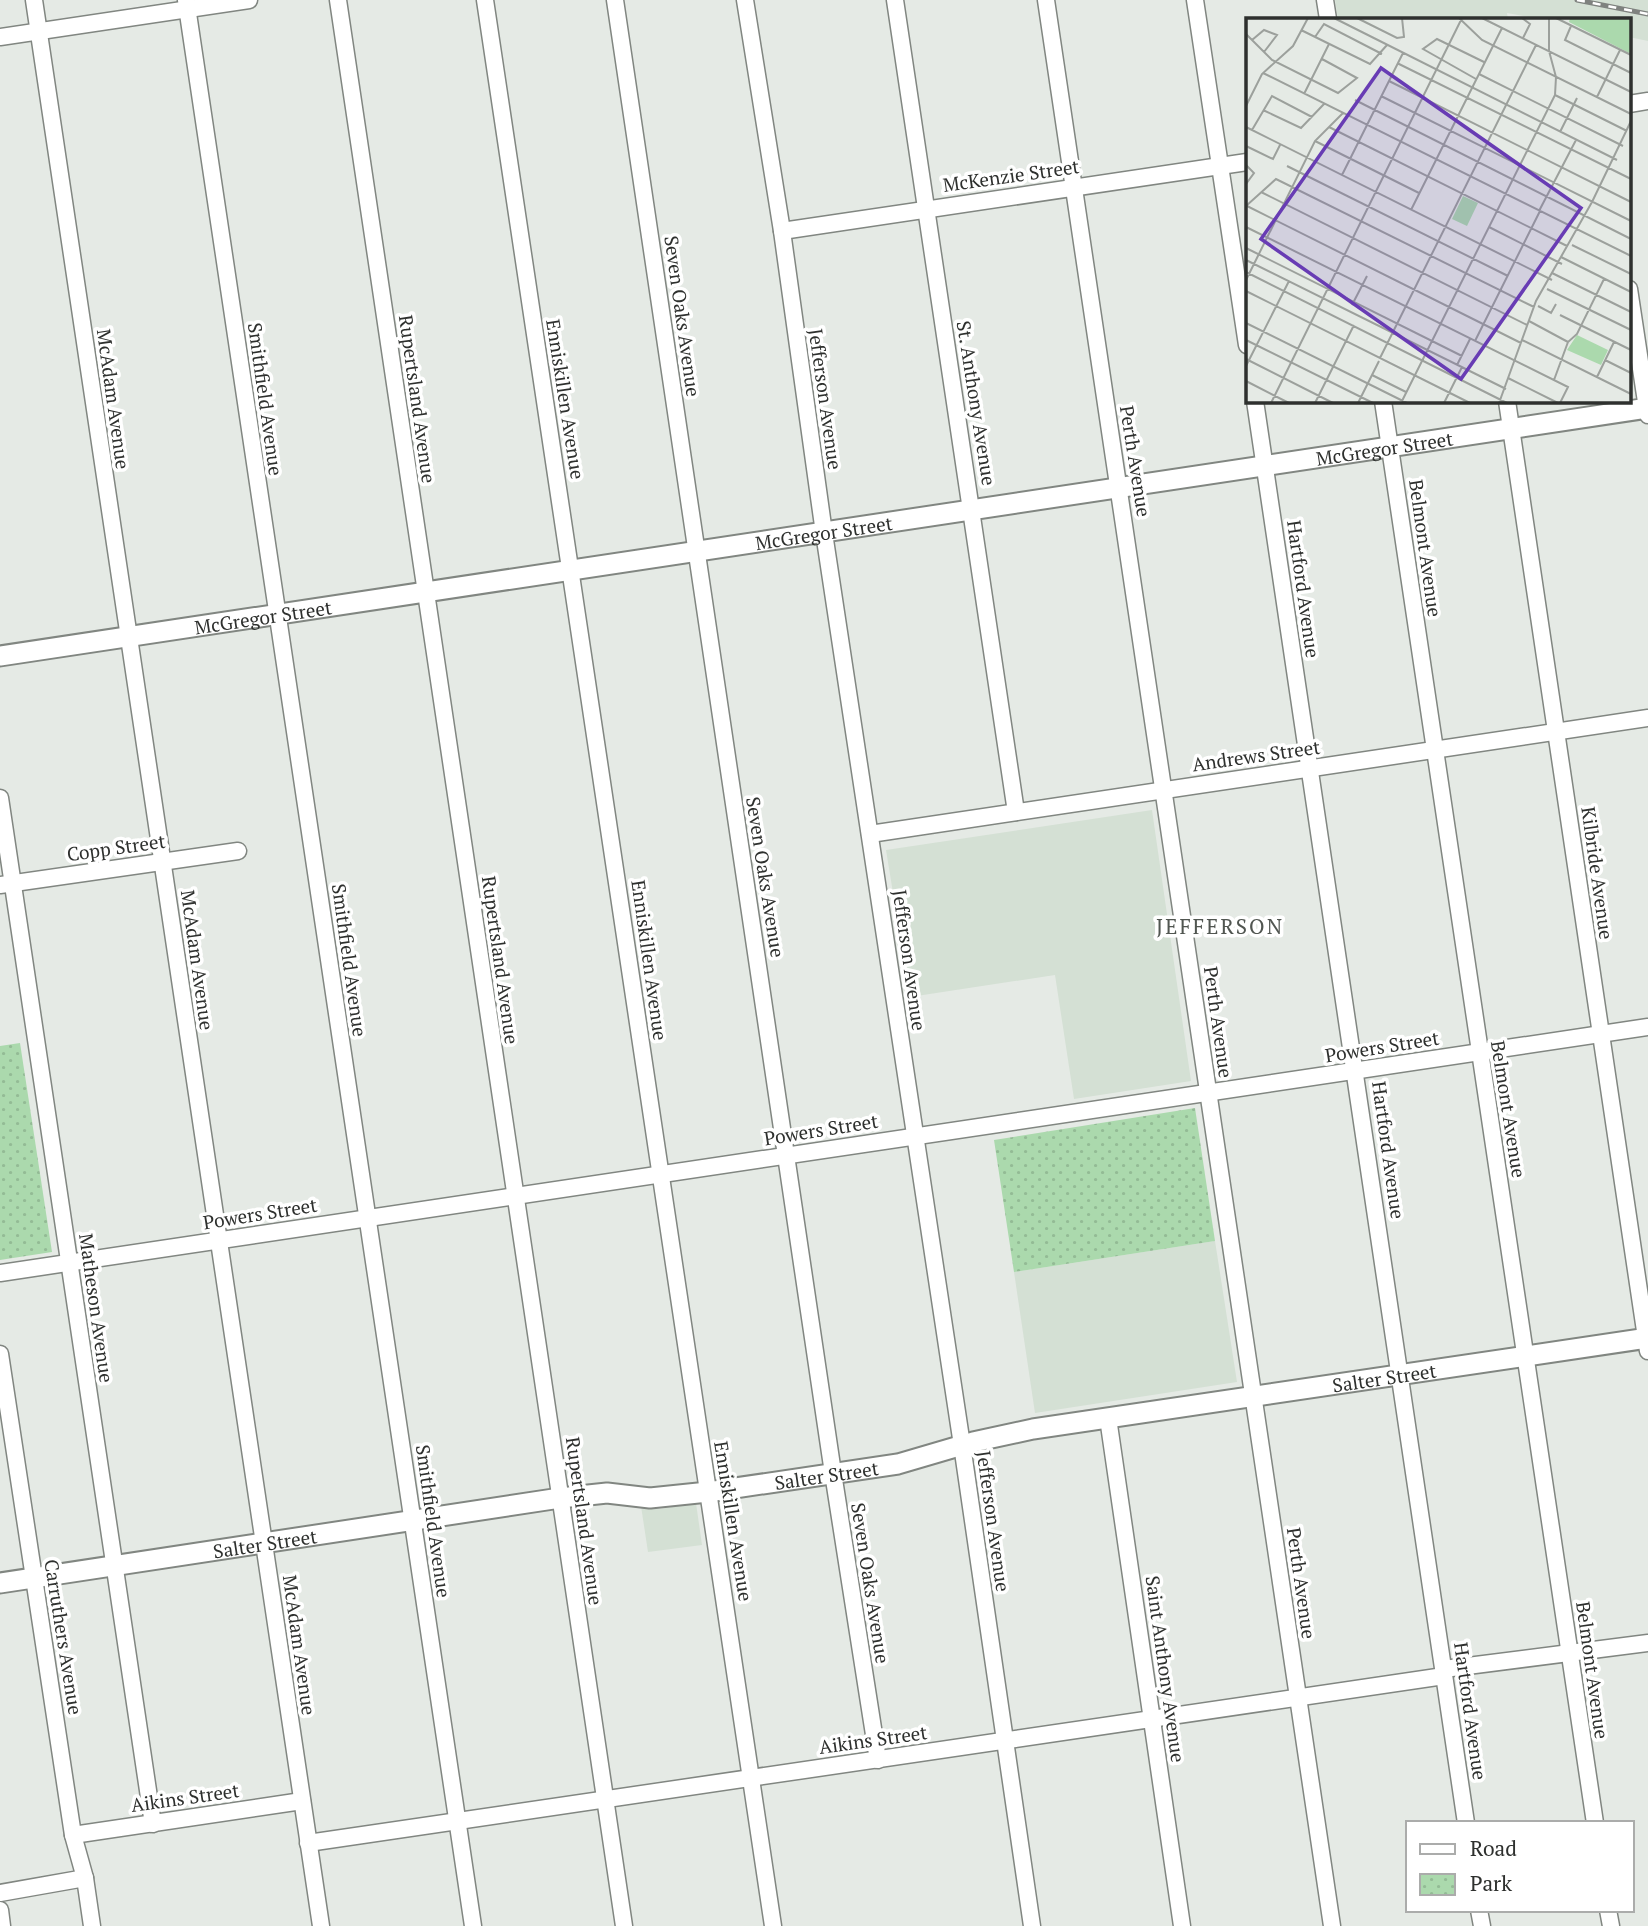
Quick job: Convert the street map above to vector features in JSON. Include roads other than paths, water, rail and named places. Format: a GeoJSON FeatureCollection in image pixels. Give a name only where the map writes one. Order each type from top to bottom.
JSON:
{"type":"FeatureCollection","features":[{"type":"Feature","properties":{"kind":"main road","name":"McGregor Street"},"geometry":{"type":"LineString","coordinates":[[0,656],[425,590],[1648,410]]}},
{"type":"Feature","properties":{"kind":"main road","name":"Salter Street"},"geometry":{"type":"LineString","coordinates":[[0,1583],[560,1498],[607,1493],[650,1498],[708,1492],[898,1464],[962,1445],[1033,1429],[1527,1356],[1647,1342]]}},
{"type":"Feature","properties":{"kind":"street","name":"McAdam Avenue"},"geometry":{"type":"LineString","coordinates":[[34,0],[321,1926]]}},
{"type":"Feature","properties":{"kind":"street"},"geometry":{"type":"LineString","coordinates":[[0,37],[187,5],[249,0]]}},
{"type":"Feature","properties":{"kind":"street","name":"Rupertsland Avenue"},"geometry":{"type":"LineString","coordinates":[[338,0],[624,1926]]}},
{"type":"Feature","properties":{"kind":"street","name":"Enniskillen Avenue"},"geometry":{"type":"LineString","coordinates":[[485,0],[773,1926]]}},
{"type":"Feature","properties":{"kind":"street","name":"Seven Oaks Avenue"},"geometry":{"type":"LineString","coordinates":[[615,0],[878,1760]]}},
{"type":"Feature","properties":{"kind":"street","name":"Jefferson Avenue"},"geometry":{"type":"LineString","coordinates":[[745,0],[782,231],[824,533],[1032,1926]]}},
{"type":"Feature","properties":{"kind":"street","name":"St. Anthony Avenue"},"geometry":{"type":"LineString","coordinates":[[895,0],[1016,812]]}},
{"type":"Feature","properties":{"kind":"street","name":"Perth Avenue"},"geometry":{"type":"LineString","coordinates":[[1046,0],[1332,1926]]}},
{"type":"Feature","properties":{"kind":"street"},"geometry":{"type":"LineString","coordinates":[[1195,0],[1246,338]]}},
{"type":"Feature","properties":{"kind":"street"},"geometry":{"type":"LineString","coordinates":[[1325,0],[1328,18]]}},
{"type":"Feature","properties":{"kind":"street","name":"Smithfield Avenue"},"geometry":{"type":"LineString","coordinates":[[187,5],[473,1926]]}},
{"type":"Feature","properties":{"kind":"street"},"geometry":{"type":"LineString","coordinates":[[1630,104],[1648,101]]}},
{"type":"Feature","properties":{"kind":"street","name":"McKenzie Street"},"geometry":{"type":"LineString","coordinates":[[782,231],[1246,162]]}},
{"type":"Feature","properties":{"kind":"street"},"geometry":{"type":"LineString","coordinates":[[1630,295],[1648,410]]}},
{"type":"Feature","properties":{"kind":"street","name":"Hartford Avenue"},"geometry":{"type":"LineString","coordinates":[[1255,402],[1466,1821]]}},
{"type":"Feature","properties":{"kind":"street","name":"Belmont Avenue"},"geometry":{"type":"LineString","coordinates":[[1383,402],[1595,1821]]}},
{"type":"Feature","properties":{"kind":"street","name":"Kilbride Avenue"},"geometry":{"type":"LineString","coordinates":[[1507,402],[1647,1342]]}},
{"type":"Feature","properties":{"kind":"street","name":"Andrews Street"},"geometry":{"type":"LineString","coordinates":[[870,834],[1648,718]]}},
{"type":"Feature","properties":{"kind":"street","name":"Matheson Avenue"},"geometry":{"type":"LineString","coordinates":[[0,798],[6,884],[69,1263],[153,1824]]}},
{"type":"Feature","properties":{"kind":"street","name":"Copp Street"},"geometry":{"type":"LineString","coordinates":[[6,884],[238,851]]}},
{"type":"Feature","properties":{"kind":"street","name":"Powers Street"},"geometry":{"type":"LineString","coordinates":[[0,1273],[1648,1027]]}},
{"type":"Feature","properties":{"kind":"street","name":"Carruthers Avenue"},"geometry":{"type":"LineString","coordinates":[[0,1354],[74,1835],[85,1878],[92,1926]]}},
{"type":"Feature","properties":{"kind":"street","name":"Saint Anthony Avenue"},"geometry":{"type":"LineString","coordinates":[[1108,1418],[1182,1926]]}},
{"type":"Feature","properties":{"kind":"street","name":"Aikins Street"},"geometry":{"type":"LineString","coordinates":[[308,1843],[1152,1720],[1568,1652],[1648,1643]]}},
{"type":"Feature","properties":{"kind":"street","name":"Aikins Street"},"geometry":{"type":"LineString","coordinates":[[74,1835],[302,1801]]}},
{"type":"Feature","properties":{"kind":"street"},"geometry":{"type":"LineString","coordinates":[[0,1893],[85,1878]]}},
{"type":"Feature","properties":{"kind":"street"},"geometry":{"type":"LineString","coordinates":[[0,1910],[2,1926]]}},
{"type":"Feature","properties":{"kind":"railway"},"geometry":{"type":"LineString","coordinates":[[1577,0],[1648,14]]}},
{"type":"Feature","properties":{"kind":"district","name":"JEFFERSON"},"geometry":{"type":"Point","coordinates":[1220,926]}}]}
